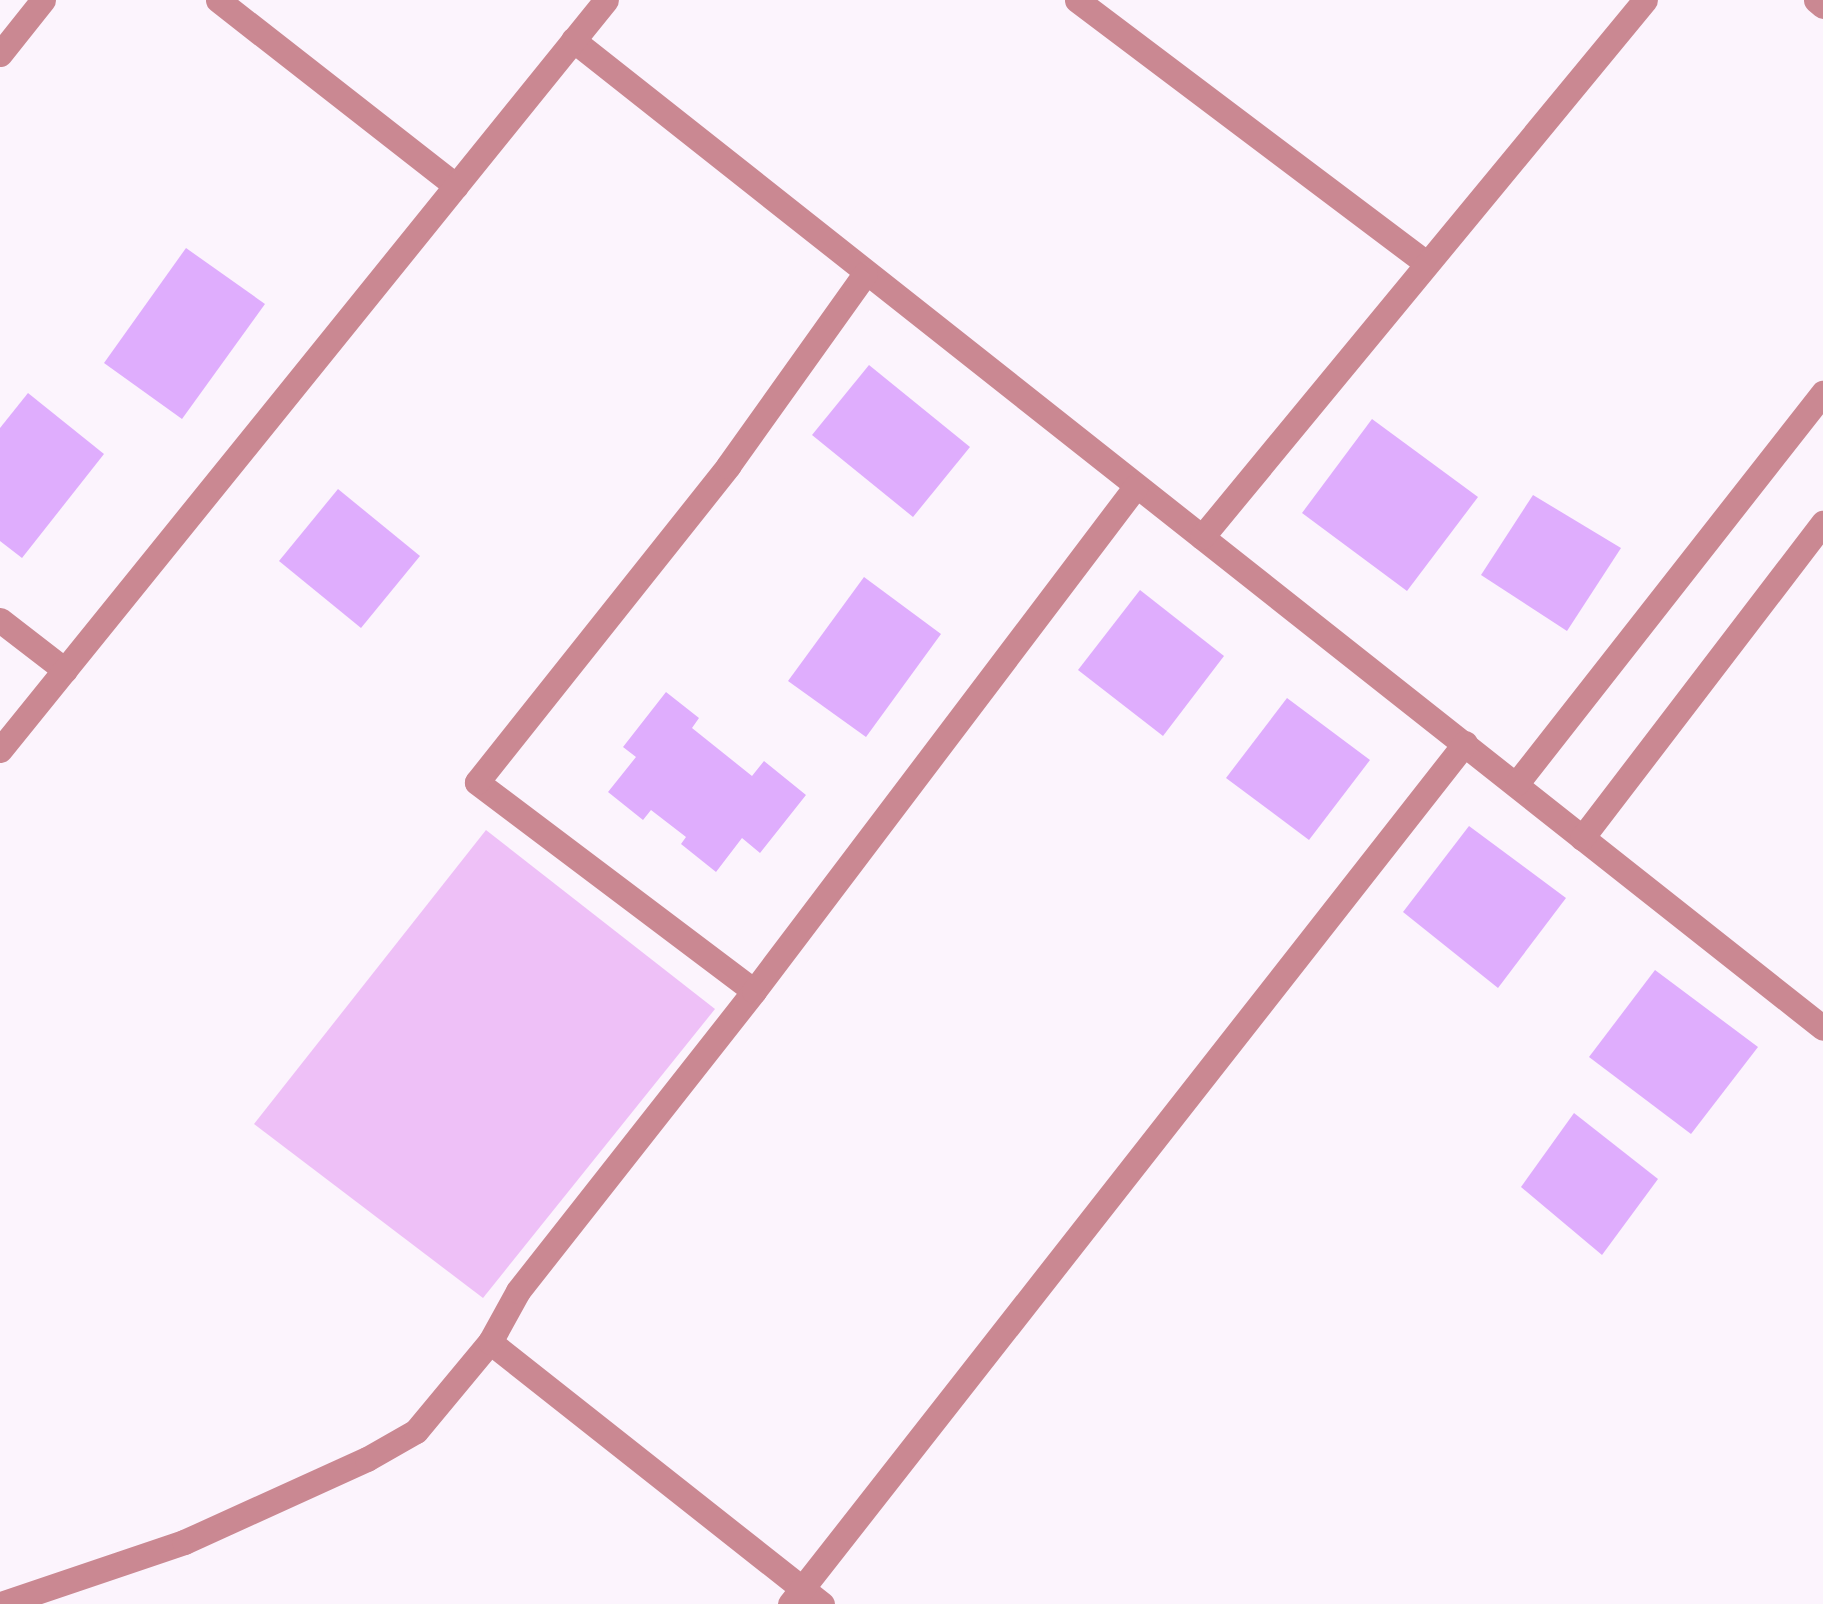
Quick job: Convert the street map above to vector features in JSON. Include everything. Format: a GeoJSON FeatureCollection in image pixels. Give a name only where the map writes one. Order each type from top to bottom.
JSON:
{"type":"FeatureCollection","features":[{"type":"Feature","properties":{"kind":"street"},"geometry":{"type":"LineString","coordinates":[[0,54],[43,0]]}},
{"type":"Feature","properties":{"kind":"street"},"geometry":{"type":"LineString","coordinates":[[218,0],[456,186]]}},
{"type":"Feature","properties":{"kind":"street"},"geometry":{"type":"LineString","coordinates":[[5,733],[65,670],[606,0]]}},
{"type":"Feature","properties":{"kind":"street"},"geometry":{"type":"LineString","coordinates":[[1077,0],[1427,264]]}},
{"type":"Feature","properties":{"kind":"street"},"geometry":{"type":"LineString","coordinates":[[1202,537],[1645,0]]}},
{"type":"Feature","properties":{"kind":"street"},"geometry":{"type":"LineString","coordinates":[[1816,0],[1823,6]]}},
{"type":"Feature","properties":{"kind":"street"},"geometry":{"type":"LineString","coordinates":[[574,40],[1823,1028]]}},
{"type":"Feature","properties":{"kind":"street"},"geometry":{"type":"LineString","coordinates":[[754,991],[476,782],[728,466],[865,274]]}},
{"type":"Feature","properties":{"kind":"street"},"geometry":{"type":"LineString","coordinates":[[1517,783],[1823,393]]}},
{"type":"Feature","properties":{"kind":"street"},"geometry":{"type":"LineString","coordinates":[[1,1604],[184,1542],[367,1459],[416,1431],[490,1342],[518,1291],[754,991],[1136,486]]}},
{"type":"Feature","properties":{"kind":"street"},"geometry":{"type":"LineString","coordinates":[[1582,838],[1823,523]]}},
{"type":"Feature","properties":{"kind":"street"},"geometry":{"type":"LineString","coordinates":[[0,620],[65,670]]}},
{"type":"Feature","properties":{"kind":"street"},"geometry":{"type":"LineString","coordinates":[[490,1342],[804,1599],[1465,743]]}},
{"type":"Feature","properties":{"kind":"shaded area"},"geometry":{"type":"Polygon","coordinates":[[[486,830],[715,1009],[483,1298],[254,1124],[486,830]]]}},
{"type":"Feature","properties":{"kind":"building"},"geometry":{"type":"Polygon","coordinates":[[[186,248],[265,304],[182,419],[104,363],[186,248]]]}},
{"type":"Feature","properties":{"kind":"building"},"geometry":{"type":"Polygon","coordinates":[[[869,365],[970,447],[913,517],[812,435],[869,365]]]}},
{"type":"Feature","properties":{"kind":"building"},"geometry":{"type":"Polygon","coordinates":[[[28,393],[104,454],[22,558],[0,541],[0,428],[28,393]]]}},
{"type":"Feature","properties":{"kind":"building"},"geometry":{"type":"Polygon","coordinates":[[[1372,419],[1478,497],[1407,591],[1302,513],[1372,419]]]}},
{"type":"Feature","properties":{"kind":"building"},"geometry":{"type":"Polygon","coordinates":[[[338,489],[420,556],[361,628],[279,561],[338,489]]]}},
{"type":"Feature","properties":{"kind":"building"},"geometry":{"type":"Polygon","coordinates":[[[1533,495],[1621,548],[1567,631],[1481,575],[1533,495]]]}},
{"type":"Feature","properties":{"kind":"building"},"geometry":{"type":"Polygon","coordinates":[[[864,577],[941,634],[866,737],[788,681],[864,577]]]}},
{"type":"Feature","properties":{"kind":"building"},"geometry":{"type":"Polygon","coordinates":[[[1140,590],[1224,656],[1163,736],[1078,670],[1140,590]]]}},
{"type":"Feature","properties":{"kind":"building"},"geometry":{"type":"Polygon","coordinates":[[[666,692],[699,718],[692,728],[752,776],[764,761],[806,795],[760,853],[742,838],[716,872],[681,844],[686,837],[651,810],[643,820],[608,792],[636,757],[623,747],[666,692]]]}},
{"type":"Feature","properties":{"kind":"building"},"geometry":{"type":"Polygon","coordinates":[[[1287,698],[1370,760],[1309,840],[1226,778],[1287,698]]]}},
{"type":"Feature","properties":{"kind":"building"},"geometry":{"type":"Polygon","coordinates":[[[1469,826],[1566,898],[1498,988],[1403,912],[1469,826]]]}},
{"type":"Feature","properties":{"kind":"building"},"geometry":{"type":"Polygon","coordinates":[[[1655,970],[1758,1047],[1691,1134],[1589,1057],[1655,970]]]}},
{"type":"Feature","properties":{"kind":"building"},"geometry":{"type":"Polygon","coordinates":[[[1574,1113],[1658,1179],[1602,1255],[1521,1187],[1574,1113]]]}}]}
